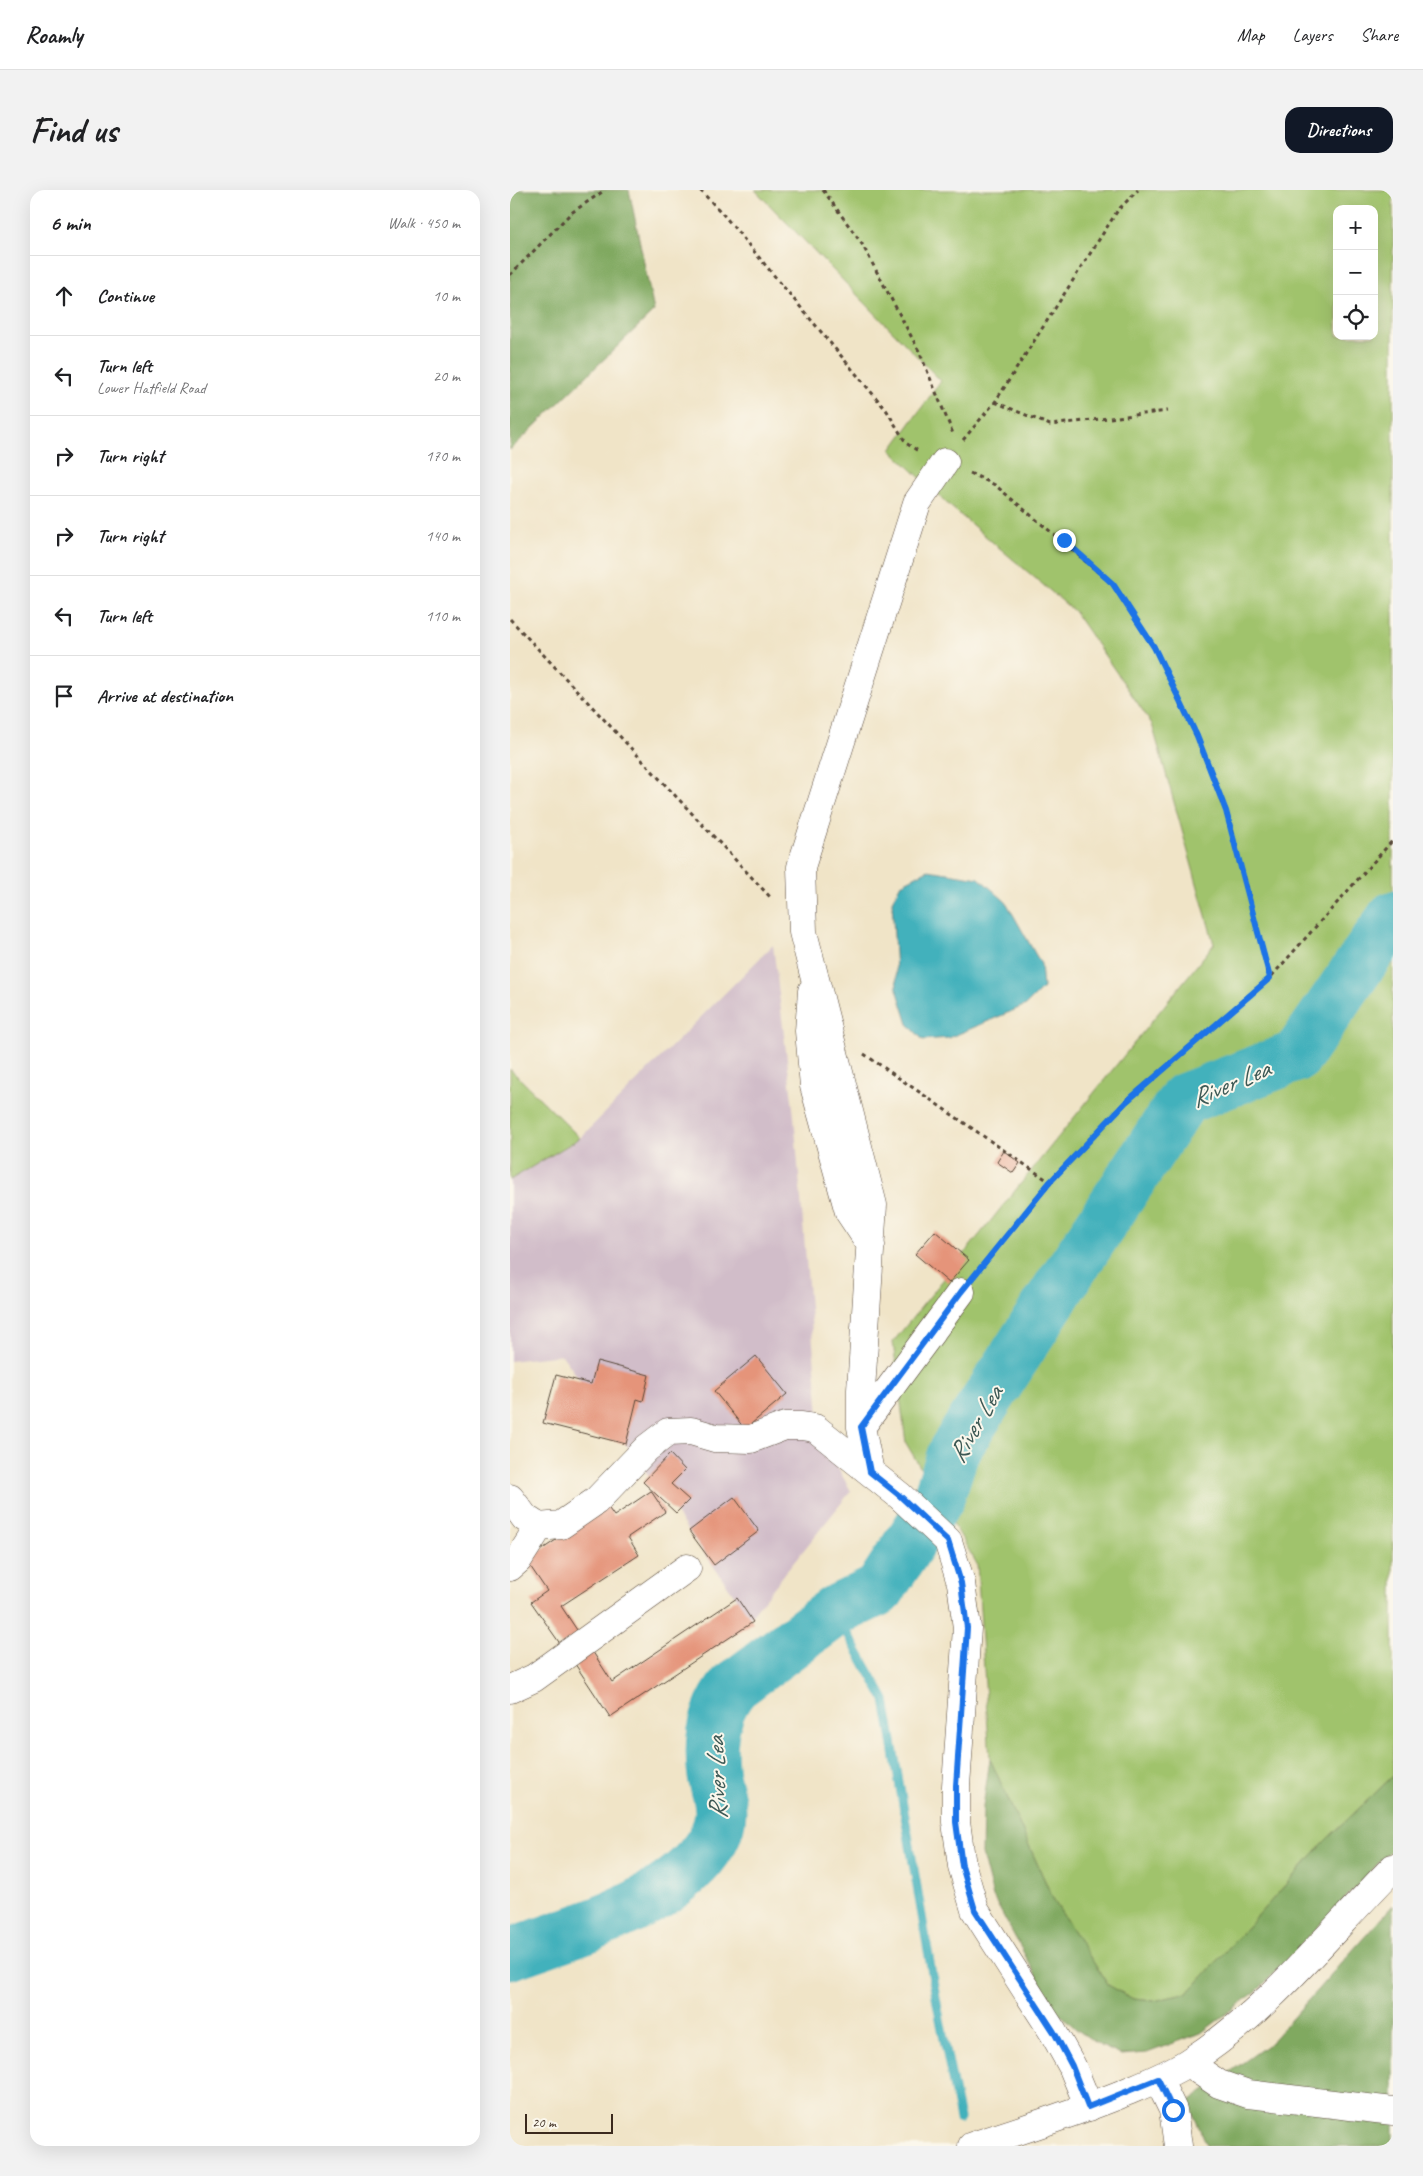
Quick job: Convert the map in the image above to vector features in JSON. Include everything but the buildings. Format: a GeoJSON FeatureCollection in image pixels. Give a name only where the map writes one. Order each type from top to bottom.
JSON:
{"type":"FeatureCollection","features":[{"type":"Feature","properties":{"kind":"main road"},"geometry":{"type":"LineString","coordinates":[[870,1472],[861,1427],[861,1390],[873,1205],[804,932],[801,867],[916,503],[952,454]]}},
{"type":"Feature","properties":{"kind":"main road"},"geometry":{"type":"LineString","coordinates":[[814,970],[809,1031],[814,1086],[849,1212],[871,1245]]}},
{"type":"Feature","properties":{"kind":"main road"},"geometry":{"type":"LineString","coordinates":[[861,1427],[961,1292]]}},
{"type":"Feature","properties":{"kind":"main road"},"geometry":{"type":"LineString","coordinates":[[510,1498],[525,1518],[539,1526],[561,1525],[596,1501],[647,1448],[668,1432],[691,1430],[715,1438],[751,1439],[785,1426],[802,1426],[815,1428],[900,1496],[948,1541],[961,1583],[967,1628],[956,1786],[956,1822],[962,1866],[975,1910],[1054,2032],[1072,2066],[1088,2107]]}},
{"type":"Feature","properties":{"kind":"main road"},"geometry":{"type":"LineString","coordinates":[[510,1567],[518,1560],[539,1526]]}},
{"type":"Feature","properties":{"kind":"main road"},"geometry":{"type":"LineString","coordinates":[[510,1688],[534,1678],[687,1568]]}},
{"type":"Feature","properties":{"kind":"main road"},"geometry":{"type":"LineString","coordinates":[[972,2146],[1034,2127],[1088,2107],[1158,2079],[1188,2063],[1232,2030],[1290,1978],[1343,1919],[1393,1868]]}},
{"type":"Feature","properties":{"kind":"main road"},"geometry":{"type":"LineString","coordinates":[[1188,2063],[1219,2084],[1248,2094],[1393,2111]]}},
{"type":"Feature","properties":{"kind":"main road"},"geometry":{"type":"LineString","coordinates":[[1158,2079],[1173,2110],[1176,2145]]}},
{"type":"Feature","properties":{"kind":"path"},"geometry":{"type":"LineString","coordinates":[[510,275],[571,213],[605,190]]}},
{"type":"Feature","properties":{"kind":"path"},"geometry":{"type":"LineString","coordinates":[[700,190],[722,213],[887,411],[906,443],[914,449],[952,454],[995,485],[1113,584],[1154,647],[1197,736],[1226,811],[1270,978]]}},
{"type":"Feature","properties":{"kind":"path"},"geometry":{"type":"LineString","coordinates":[[823,190],[862,244],[919,351],[952,454]]}},
{"type":"Feature","properties":{"kind":"path"},"geometry":{"type":"LineString","coordinates":[[952,454],[995,402],[1118,210],[1138,190]]}},
{"type":"Feature","properties":{"kind":"path"},"geometry":{"type":"LineString","coordinates":[[995,402],[1050,425],[1168,411]]}},
{"type":"Feature","properties":{"kind":"path"},"geometry":{"type":"LineString","coordinates":[[510,619],[804,932]]}},
{"type":"Feature","properties":{"kind":"path"},"geometry":{"type":"LineString","coordinates":[[961,1292],[1050,1182],[1126,1102],[1270,978],[1393,840]]}},
{"type":"Feature","properties":{"kind":"path"},"geometry":{"type":"LineString","coordinates":[[830,1030],[1050,1182]]}},
{"type":"Feature","properties":{"kind":"shaded area"},"geometry":{"type":"Polygon","coordinates":[[[773,945],[794,1116],[821,1439],[851,1491],[750,1617],[562,1355],[510,1361],[510,1180],[580,1138],[773,945]]]}},
{"type":"Feature","properties":{"kind":"green space"},"geometry":{"type":"Polygon","coordinates":[[[510,190],[629,190],[654,311],[510,450],[510,190]]]}},
{"type":"Feature","properties":{"kind":"green space"},"geometry":{"type":"Polygon","coordinates":[[[755,190],[1393,190],[1393,1776],[1325,1841],[1188,1993],[1154,2001],[1133,1999],[1108,1985],[1054,1901],[990,1759],[977,1564],[906,1443],[893,1342],[1214,944],[1152,724],[1074,611],[951,507],[891,450],[941,381],[755,190]]]}},
{"type":"Feature","properties":{"kind":"green space"},"geometry":{"type":"Polygon","coordinates":[[[510,1069],[580,1138],[510,1180],[510,1069]]]}},
{"type":"Feature","properties":{"kind":"green space"},"geometry":{"type":"Polygon","coordinates":[[[990,1759],[1054,1901],[1108,1985],[1133,1999],[1154,2001],[1188,1993],[1325,1841],[1393,1776],[1393,1848],[1258,1990],[1201,2033],[1147,2053],[1121,2055],[1101,2046],[1076,2029],[1054,2008],[993,1897],[982,1854],[983,1807],[990,1759]]]}},
{"type":"Feature","properties":{"kind":"green space"},"geometry":{"type":"Polygon","coordinates":[[[1393,1905],[1393,2146],[1207,2146],[1188,2102],[1269,2044],[1393,1905]]]}},
{"type":"Feature","properties":{"kind":"water"},"geometry":{"type":"Polygon","coordinates":[[[928,870],[979,878],[1006,902],[1041,964],[1043,988],[1026,1005],[949,1038],[923,1040],[908,1024],[897,989],[892,901],[901,884],[928,870]]]}},
{"type":"Feature","properties":{"kind":"waterway","name":"River Lea"},"geometry":{"type":"LineString","coordinates":[[510,1954],[593,1925],[649,1899],[674,1882],[696,1863],[712,1841],[719,1824],[720,1810],[714,1780],[712,1749],[714,1726],[727,1695],[734,1686],[835,1611],[879,1590],[938,1499],[954,1451],[1184,1099],[1297,1056],[1393,917]]}},
{"type":"Feature","properties":{"kind":"waterway"},"geometry":{"type":"LineString","coordinates":[[835,1611],[885,1700],[938,2009],[960,2119]]}},
{"type":"Feature","properties":{"kind":"route"},"geometry":{"type":"LineString","coordinates":[[1064,540],[1113,584],[1154,647],[1197,736],[1226,811],[1270,978],[1126,1102],[1050,1182],[961,1292],[861,1427],[870,1472],[900,1496],[948,1541],[961,1583],[967,1628],[956,1786],[956,1822],[962,1866],[975,1910],[1054,2032],[1072,2066],[1088,2107],[1158,2079],[1173,2110]]}}]}
